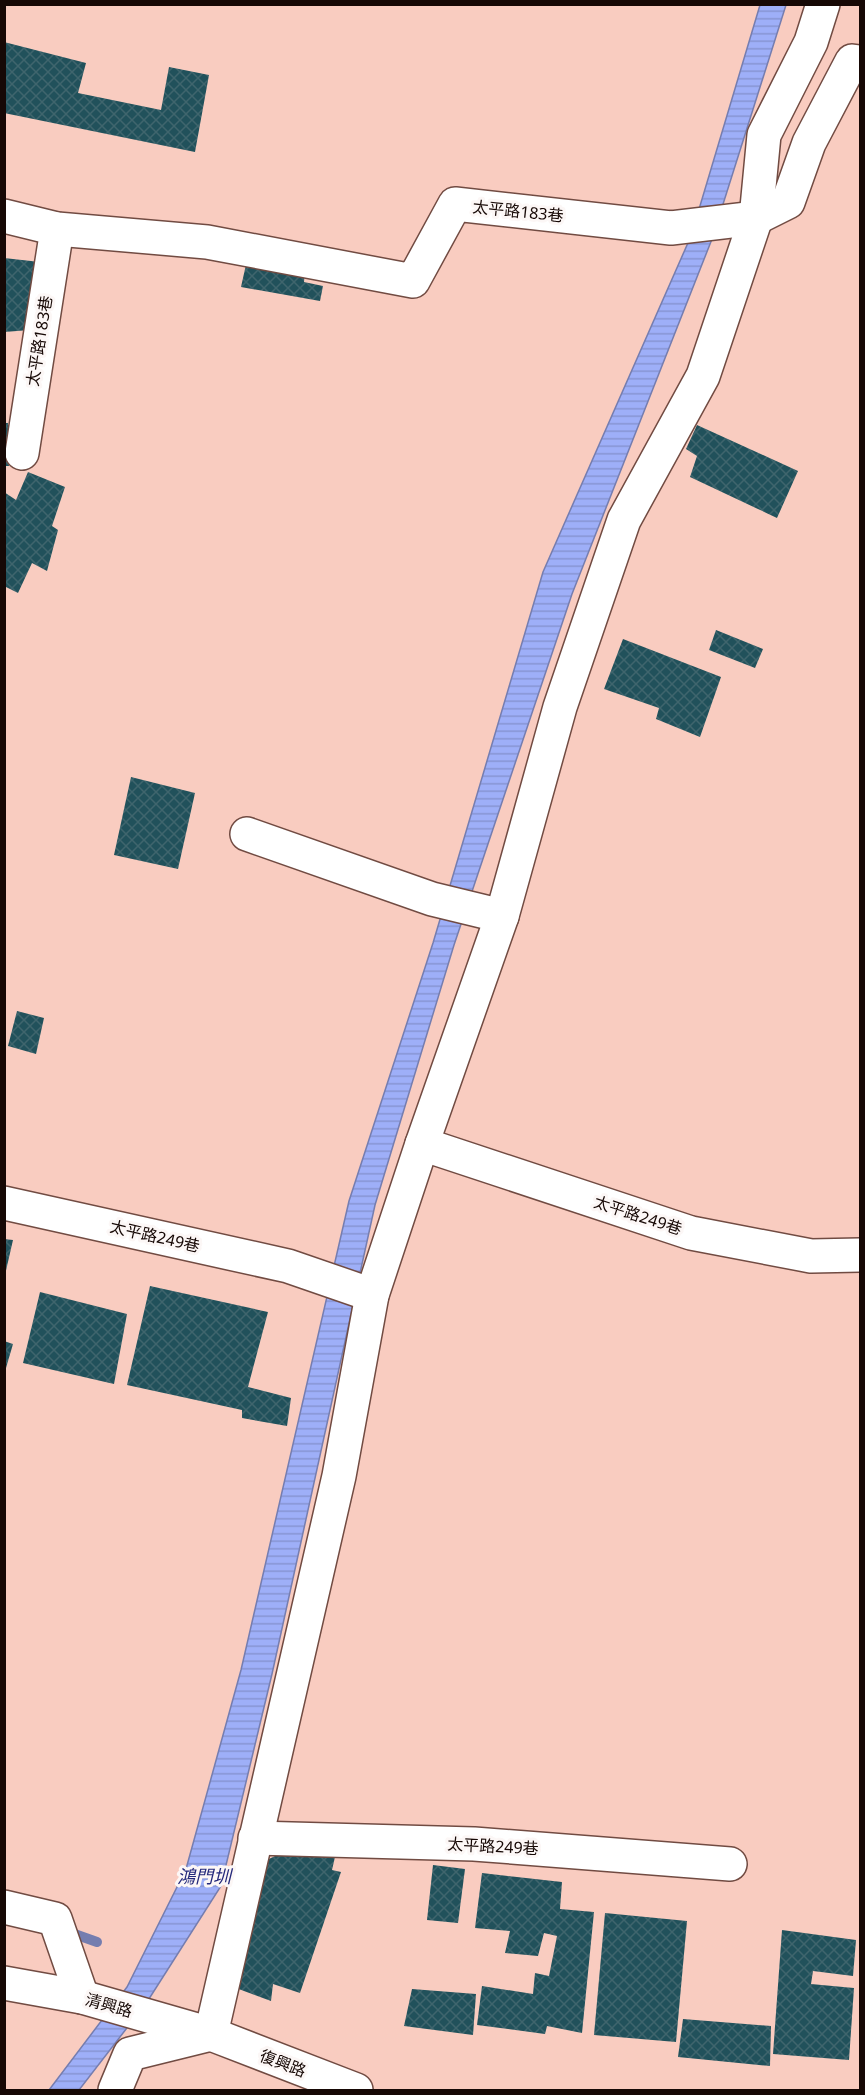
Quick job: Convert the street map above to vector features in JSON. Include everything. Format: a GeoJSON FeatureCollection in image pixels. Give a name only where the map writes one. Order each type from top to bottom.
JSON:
{"type":"FeatureCollection","features":[{"type":"Feature","properties":{"kind":"street"},"geometry":{"type":"LineString","coordinates":[[115,2091],[130,2054],[211,2034],[339,1476],[372,1295],[502,916],[560,707],[624,520],[703,376],[756,218],[764,135],[811,42],[823,4]]}},
{"type":"Feature","properties":{"kind":"street","name":"太平路183巷"},"geometry":{"type":"LineString","coordinates":[[4,216],[57,230],[207,242],[413,281],[455,204],[671,228],[756,218],[788,202],[808,143],[852,61],[861,62]]}},
{"type":"Feature","properties":{"kind":"street","name":"太平路183巷"},"geometry":{"type":"LineString","coordinates":[[22,453],[57,230]]}},
{"type":"Feature","properties":{"kind":"street"},"geometry":{"type":"LineString","coordinates":[[247,834],[432,899],[502,916]]}},
{"type":"Feature","properties":{"kind":"street","name":"太平路249巷"},"geometry":{"type":"LineString","coordinates":[[422,1144],[691,1233],[811,1256],[861,1256]]}},
{"type":"Feature","properties":{"kind":"street","name":"太平路249巷"},"geometry":{"type":"LineString","coordinates":[[4,1203],[288,1266],[372,1295]]}},
{"type":"Feature","properties":{"kind":"street","name":"太平路249巷"},"geometry":{"type":"LineString","coordinates":[[255,1838],[474,1844],[730,1864]]}},
{"type":"Feature","properties":{"kind":"street"},"geometry":{"type":"LineString","coordinates":[[4,1907],[54,1919],[82,1997]]}},
{"type":"Feature","properties":{"kind":"street","name":"清興路"},"geometry":{"type":"LineString","coordinates":[[4,1983],[82,1997],[211,2034]]}},
{"type":"Feature","properties":{"kind":"street","name":"復興路"},"geometry":{"type":"LineString","coordinates":[[211,2034],[272,2060],[356,2091]]}},
{"type":"Feature","properties":{"kind":"street"},"geometry":{"type":"LineString","coordinates":[[272,2060],[322,2091]]}},
{"type":"Feature","properties":{"kind":"water","name":"鴻門圳"},"geometry":{"type":"Polygon","coordinates":[[[760,5],[786,5],[712,239],[572,594],[454,945],[375,1205],[272,1674],[221,1886],[147,2002],[79,2090],[49,2090],[127,1987],[186,1869],[241,1670],[349,1201],[433,943],[543,572],[691,236],[760,5]]]}},
{"type":"Feature","properties":{"kind":"building"},"geometry":{"type":"Polygon","coordinates":[[[4,42],[86,63],[78,93],[161,110],[169,67],[209,75],[195,152],[4,113],[4,42]]]}},
{"type":"Feature","properties":{"kind":"building"},"geometry":{"type":"Polygon","coordinates":[[[4,258],[40,262],[30,330],[4,332],[4,258]]]}},
{"type":"Feature","properties":{"kind":"building"},"geometry":{"type":"Polygon","coordinates":[[[247,260],[305,270],[304,282],[323,286],[320,301],[241,287],[247,260]]]}},
{"type":"Feature","properties":{"kind":"building"},"geometry":{"type":"Polygon","coordinates":[[[4,423],[8,423],[9,466],[4,466],[4,423]]]}},
{"type":"Feature","properties":{"kind":"building"},"geometry":{"type":"Polygon","coordinates":[[[697,425],[798,471],[777,518],[690,477],[697,456],[686,449],[697,425]]]}},
{"type":"Feature","properties":{"kind":"building"},"geometry":{"type":"Polygon","coordinates":[[[28,472],[65,487],[52,526],[58,530],[47,571],[32,563],[18,593],[4,586],[4,492],[16,500],[28,472]]]}},
{"type":"Feature","properties":{"kind":"building"},"geometry":{"type":"Polygon","coordinates":[[[716,630],[763,649],[755,668],[709,650],[716,630]]]}},
{"type":"Feature","properties":{"kind":"building"},"geometry":{"type":"Polygon","coordinates":[[[623,639],[721,677],[700,737],[656,719],[659,708],[604,689],[623,639]]]}},
{"type":"Feature","properties":{"kind":"building"},"geometry":{"type":"Polygon","coordinates":[[[131,777],[195,793],[178,869],[114,855],[131,777]]]}},
{"type":"Feature","properties":{"kind":"building"},"geometry":{"type":"Polygon","coordinates":[[[17,1011],[44,1018],[36,1054],[8,1046],[17,1011]]]}},
{"type":"Feature","properties":{"kind":"building"},"geometry":{"type":"Polygon","coordinates":[[[4,1239],[13,1240],[5,1275],[4,1275],[4,1239]]]}},
{"type":"Feature","properties":{"kind":"building"},"geometry":{"type":"Polygon","coordinates":[[[150,1286],[268,1312],[248,1387],[291,1398],[287,1426],[242,1418],[242,1410],[127,1385],[150,1286]]]}},
{"type":"Feature","properties":{"kind":"building"},"geometry":{"type":"Polygon","coordinates":[[[40,1292],[127,1314],[114,1384],[23,1363],[40,1292]]]}},
{"type":"Feature","properties":{"kind":"building"},"geometry":{"type":"Polygon","coordinates":[[[4,1341],[13,1344],[6,1368],[4,1368],[4,1341]]]}},
{"type":"Feature","properties":{"kind":"building"},"geometry":{"type":"Polygon","coordinates":[[[281,1853],[335,1857],[332,1870],[341,1872],[300,1993],[273,1984],[271,2001],[236,1988],[265,1861],[281,1853]]]}},
{"type":"Feature","properties":{"kind":"building"},"geometry":{"type":"Polygon","coordinates":[[[433,1865],[465,1869],[458,1923],[427,1920],[433,1865]]]}},
{"type":"Feature","properties":{"kind":"building"},"geometry":{"type":"Polygon","coordinates":[[[482,1873],[562,1882],[560,1909],[594,1912],[582,2033],[547,2026],[545,2034],[477,2025],[482,1986],[533,1994],[535,1973],[549,1976],[557,1936],[544,1933],[538,1956],[505,1953],[510,1931],[475,1928],[482,1873]]]}},
{"type":"Feature","properties":{"kind":"building"},"geometry":{"type":"Polygon","coordinates":[[[605,1913],[687,1921],[676,2042],[594,2035],[605,1913]]]}},
{"type":"Feature","properties":{"kind":"building"},"geometry":{"type":"Polygon","coordinates":[[[782,1930],[856,1940],[853,1976],[813,1971],[811,1984],[854,1988],[849,2060],[773,2054],[782,1930]]]}},
{"type":"Feature","properties":{"kind":"building"},"geometry":{"type":"Polygon","coordinates":[[[412,1989],[476,1994],[473,2035],[404,2026],[412,1989]]]}},
{"type":"Feature","properties":{"kind":"building"},"geometry":{"type":"Polygon","coordinates":[[[683,2019],[771,2026],[770,2066],[678,2057],[683,2019]]]}},
{"type":"Feature","properties":{"kind":"waterway"},"geometry":{"type":"LineString","coordinates":[[66,1931],[97,1942]]}}]}
